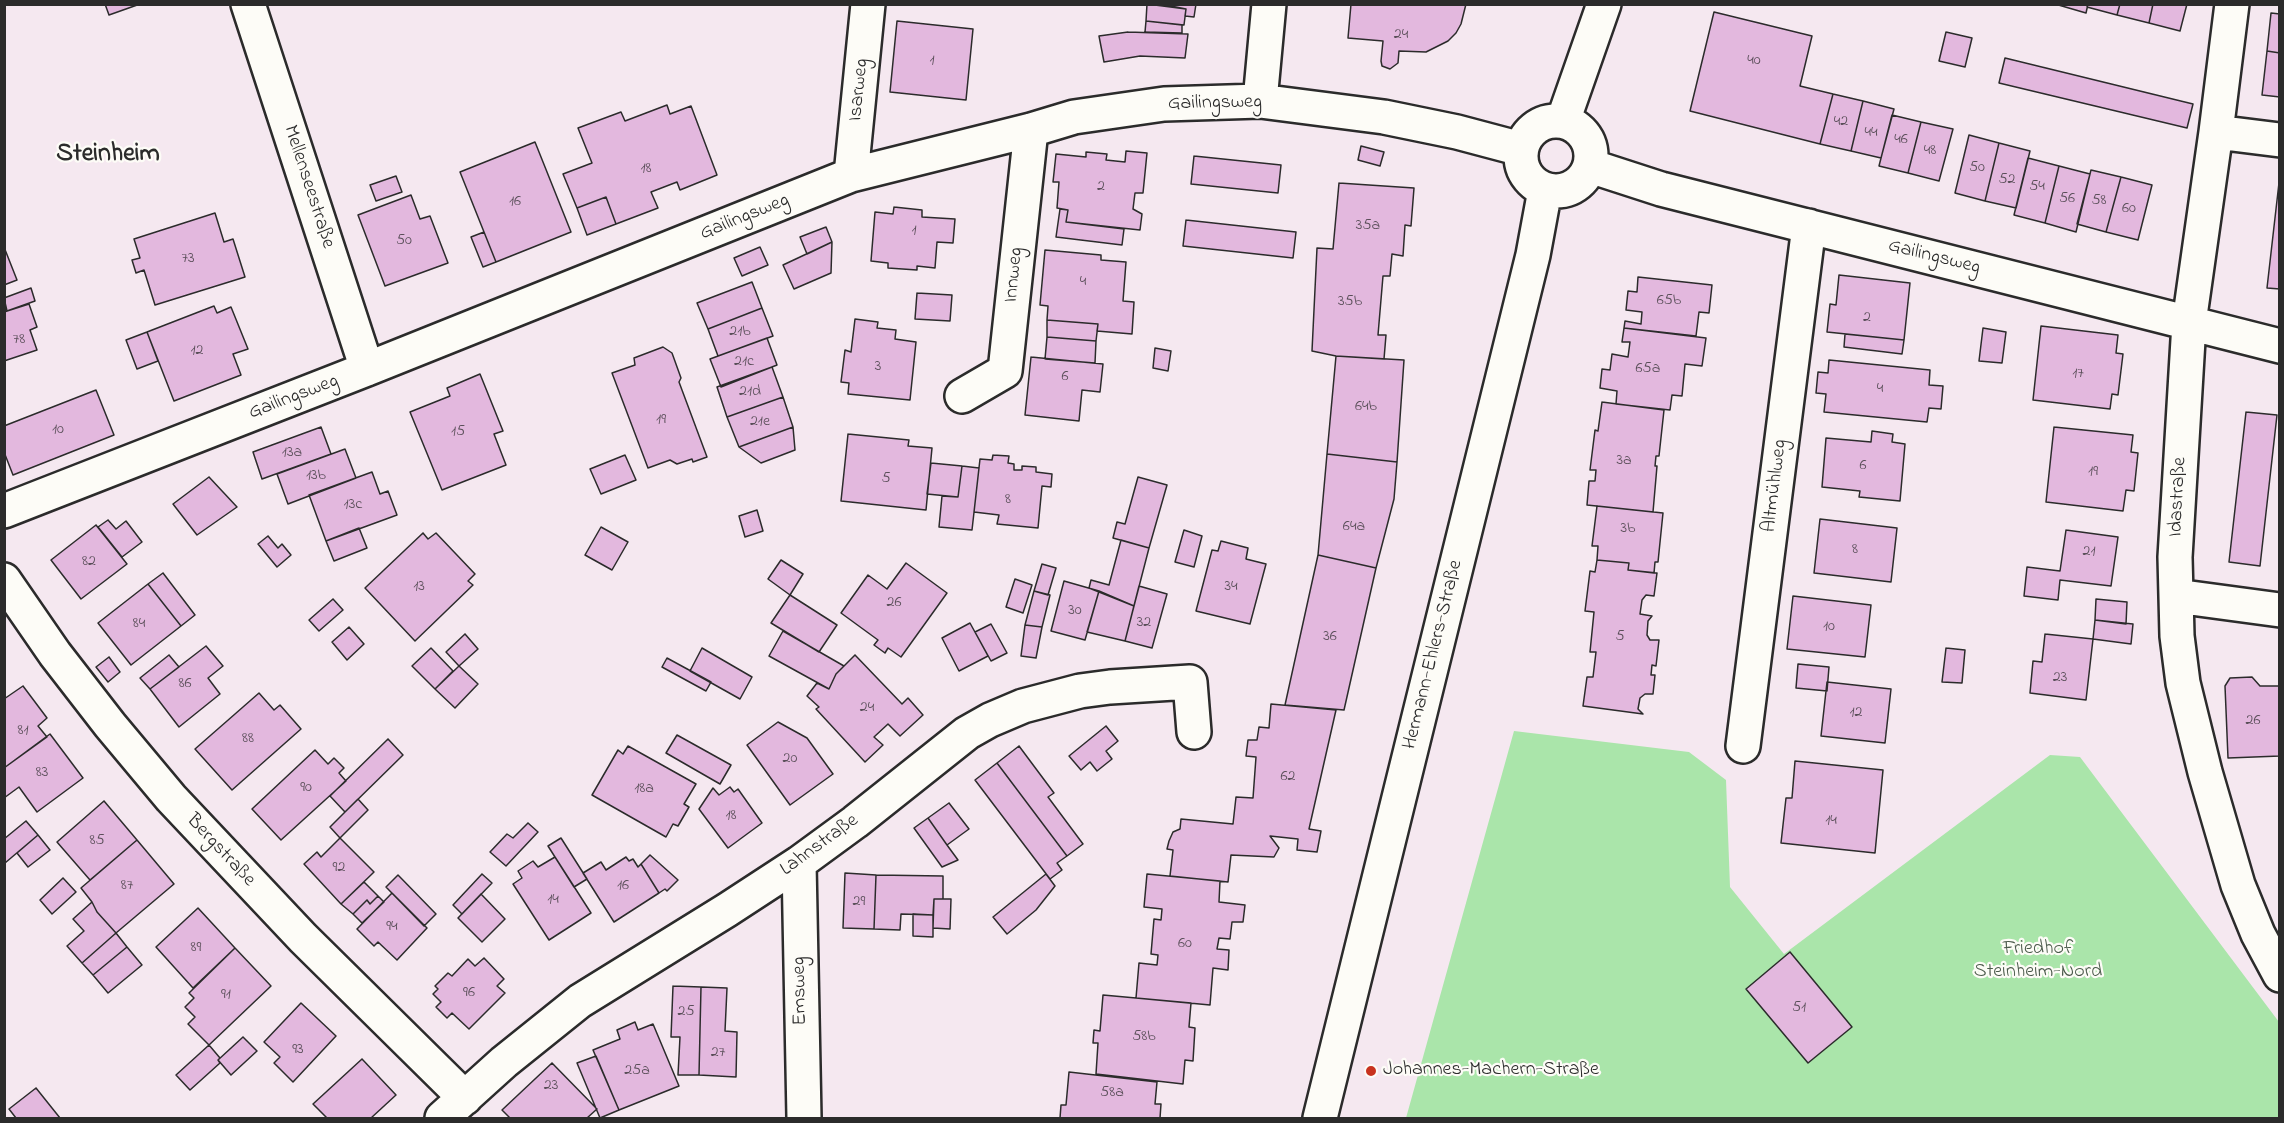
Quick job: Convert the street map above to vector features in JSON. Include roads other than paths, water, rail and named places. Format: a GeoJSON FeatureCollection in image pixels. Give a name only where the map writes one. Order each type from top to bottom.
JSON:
{"type":"FeatureCollection","features":[{"type":"Feature","properties":{"kind":"street","name":"Mellenseestraße"},"geometry":{"type":"LineString","coordinates":[[248,4],[367,369]]}},
{"type":"Feature","properties":{"kind":"street","name":"Isarweg"},"geometry":{"type":"LineString","coordinates":[[851,175],[868,4]]}},
{"type":"Feature","properties":{"kind":"street"},"geometry":{"type":"LineString","coordinates":[[1260,101],[1269,4]]}},
{"type":"Feature","properties":{"kind":"street"},"geometry":{"type":"LineString","coordinates":[[1563,121],[1604,4]]}},
{"type":"Feature","properties":{"kind":"street","name":"Idastraße"},"geometry":{"type":"LineString","coordinates":[[2232,4],[2189,323],[2175,557],[2177,636],[2182,683],[2238,885],[2258,934],[2280,975]]}},
{"type":"Feature","properties":{"kind":"street","name":"Gailingsweg"},"geometry":{"type":"LineString","coordinates":[[4,511],[367,369],[851,175],[1074,117],[1164,105],[1260,101],[1384,117],[1457,132],[1521,149]]}},
{"type":"Feature","properties":{"kind":"street"},"geometry":{"type":"LineString","coordinates":[[1551,121],[1563,121],[1574,125],[1583,133],[1589,143],[1590,165],[1585,176],[1568,190],[1556,192],[1545,190],[1528,179],[1522,170],[1521,149],[1524,138],[1532,129],[1551,121]]}},
{"type":"Feature","properties":{"kind":"street","name":"Innweg"},"geometry":{"type":"LineString","coordinates":[[962,396],[1005,371],[1030,130]]}},
{"type":"Feature","properties":{"kind":"street"},"geometry":{"type":"LineString","coordinates":[[2216,132],[2280,140]]}},
{"type":"Feature","properties":{"kind":"street","name":"Gailingsweg"},"geometry":{"type":"LineString","coordinates":[[1590,165],[1661,189],[2280,346]]}},
{"type":"Feature","properties":{"kind":"street","name":"Hermann-Ehlers-Straße"},"geometry":{"type":"LineString","coordinates":[[1320,1119],[1533,255],[1545,190]]}},
{"type":"Feature","properties":{"kind":"street","name":"Altmühlweg"},"geometry":{"type":"LineString","coordinates":[[1743,746],[1809,226]]}},
{"type":"Feature","properties":{"kind":"street","name":"Bergstraße"},"geometry":{"type":"LineString","coordinates":[[4,580],[55,654],[171,798],[303,938],[453,1108]]}},
{"type":"Feature","properties":{"kind":"street"},"geometry":{"type":"LineString","coordinates":[[2176,596],[2280,610]]}},
{"type":"Feature","properties":{"kind":"street","name":"Lahnstraße"},"geometry":{"type":"LineString","coordinates":[[453,1108],[534,1036],[580,1001],[727,910],[799,862],[855,822],[967,733],[1023,705],[1052,697],[1110,687],[1190,682],[1194,732]]}},
{"type":"Feature","properties":{"kind":"street","name":"Emsweg"},"geometry":{"type":"LineString","coordinates":[[799,862],[804,1119]]}},
{"type":"Feature","properties":{"kind":"place","name":"Johannes-Machern-Straße"},"geometry":{"type":"Point","coordinates":[1371,1071]}},
{"type":"Feature","properties":{"kind":"district","name":"Steinheim"},"geometry":{"type":"Point","coordinates":[108,156]}},
{"type":"Feature","properties":{"kind":"park label","name":"Friedhof Steinheim-Nord"},"geometry":{"type":"Point","coordinates":[2038,962]}}]}
